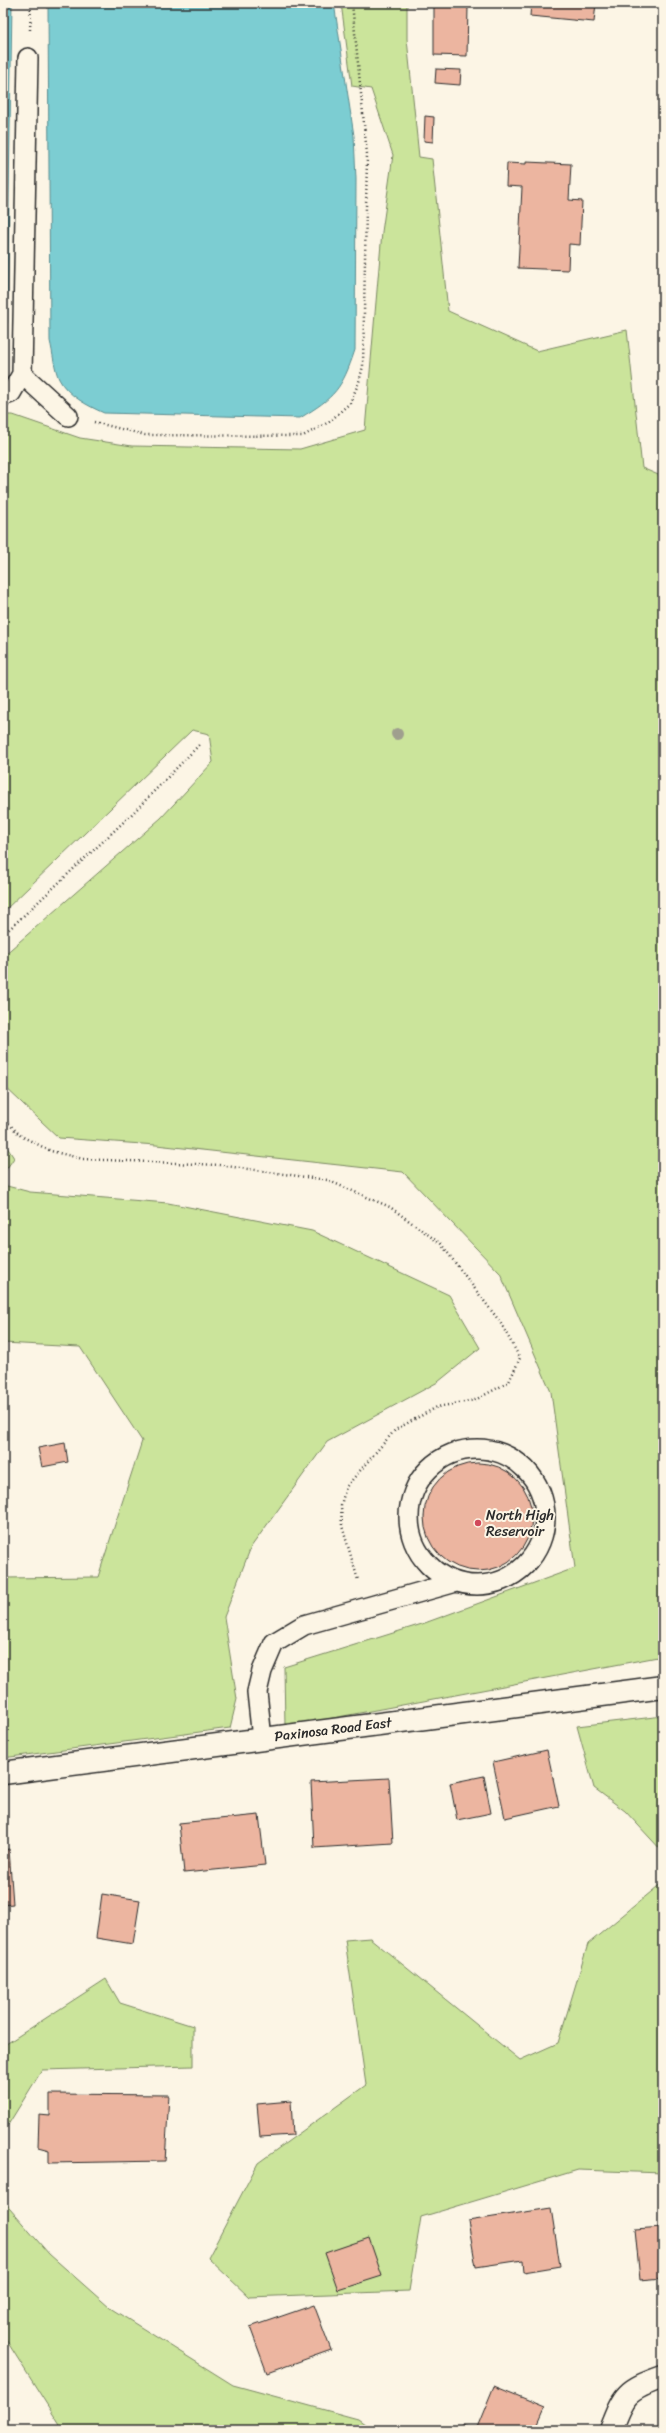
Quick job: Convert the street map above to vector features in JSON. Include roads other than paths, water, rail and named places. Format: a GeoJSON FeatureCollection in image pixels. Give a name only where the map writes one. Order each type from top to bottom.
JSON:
{"type":"FeatureCollection","features":[{"type":"Feature","properties":{"kind":"street","name":"Paxinosa Road East"},"geometry":{"type":"LineString","coordinates":[[3,1773],[663,1687]]}},
{"type":"Feature","properties":{"kind":"street"},"geometry":{"type":"LineString","coordinates":[[610,2430],[623,2398],[637,2386],[663,2376]]}},
{"type":"Feature","properties":{"kind":"lane"},"geometry":{"type":"LineString","coordinates":[[3,396],[11,392],[22,374],[28,58]]}},
{"type":"Feature","properties":{"kind":"lane"},"geometry":{"type":"LineString","coordinates":[[22,374],[68,416]]}},
{"type":"Feature","properties":{"kind":"lane"},"geometry":{"type":"LineString","coordinates":[[262,1739],[257,1692],[262,1671],[274,1642],[304,1625],[456,1582],[468,1585],[491,1584],[512,1577],[529,1563],[541,1544],[546,1522],[544,1500],[535,1480],[520,1464],[500,1453],[479,1449],[456,1452],[436,1463],[420,1480],[410,1500],[409,1523],[415,1546],[427,1565],[446,1578],[456,1582]]}},
{"type":"Feature","properties":{"kind":"water"},"geometry":{"type":"Polygon","coordinates":[[[3,3],[12,3],[7,322],[3,337],[3,3]]]}},
{"type":"Feature","properties":{"kind":"water"},"geometry":{"type":"Polygon","coordinates":[[[48,3],[334,3],[354,136],[356,179],[355,350],[346,374],[336,391],[312,411],[300,418],[104,413],[78,399],[67,390],[59,379],[50,341],[48,3]]]}},
{"type":"Feature","properties":{"kind":"place","name":"North High Reservoir"},"geometry":{"type":"Point","coordinates":[478,1523]}}]}
